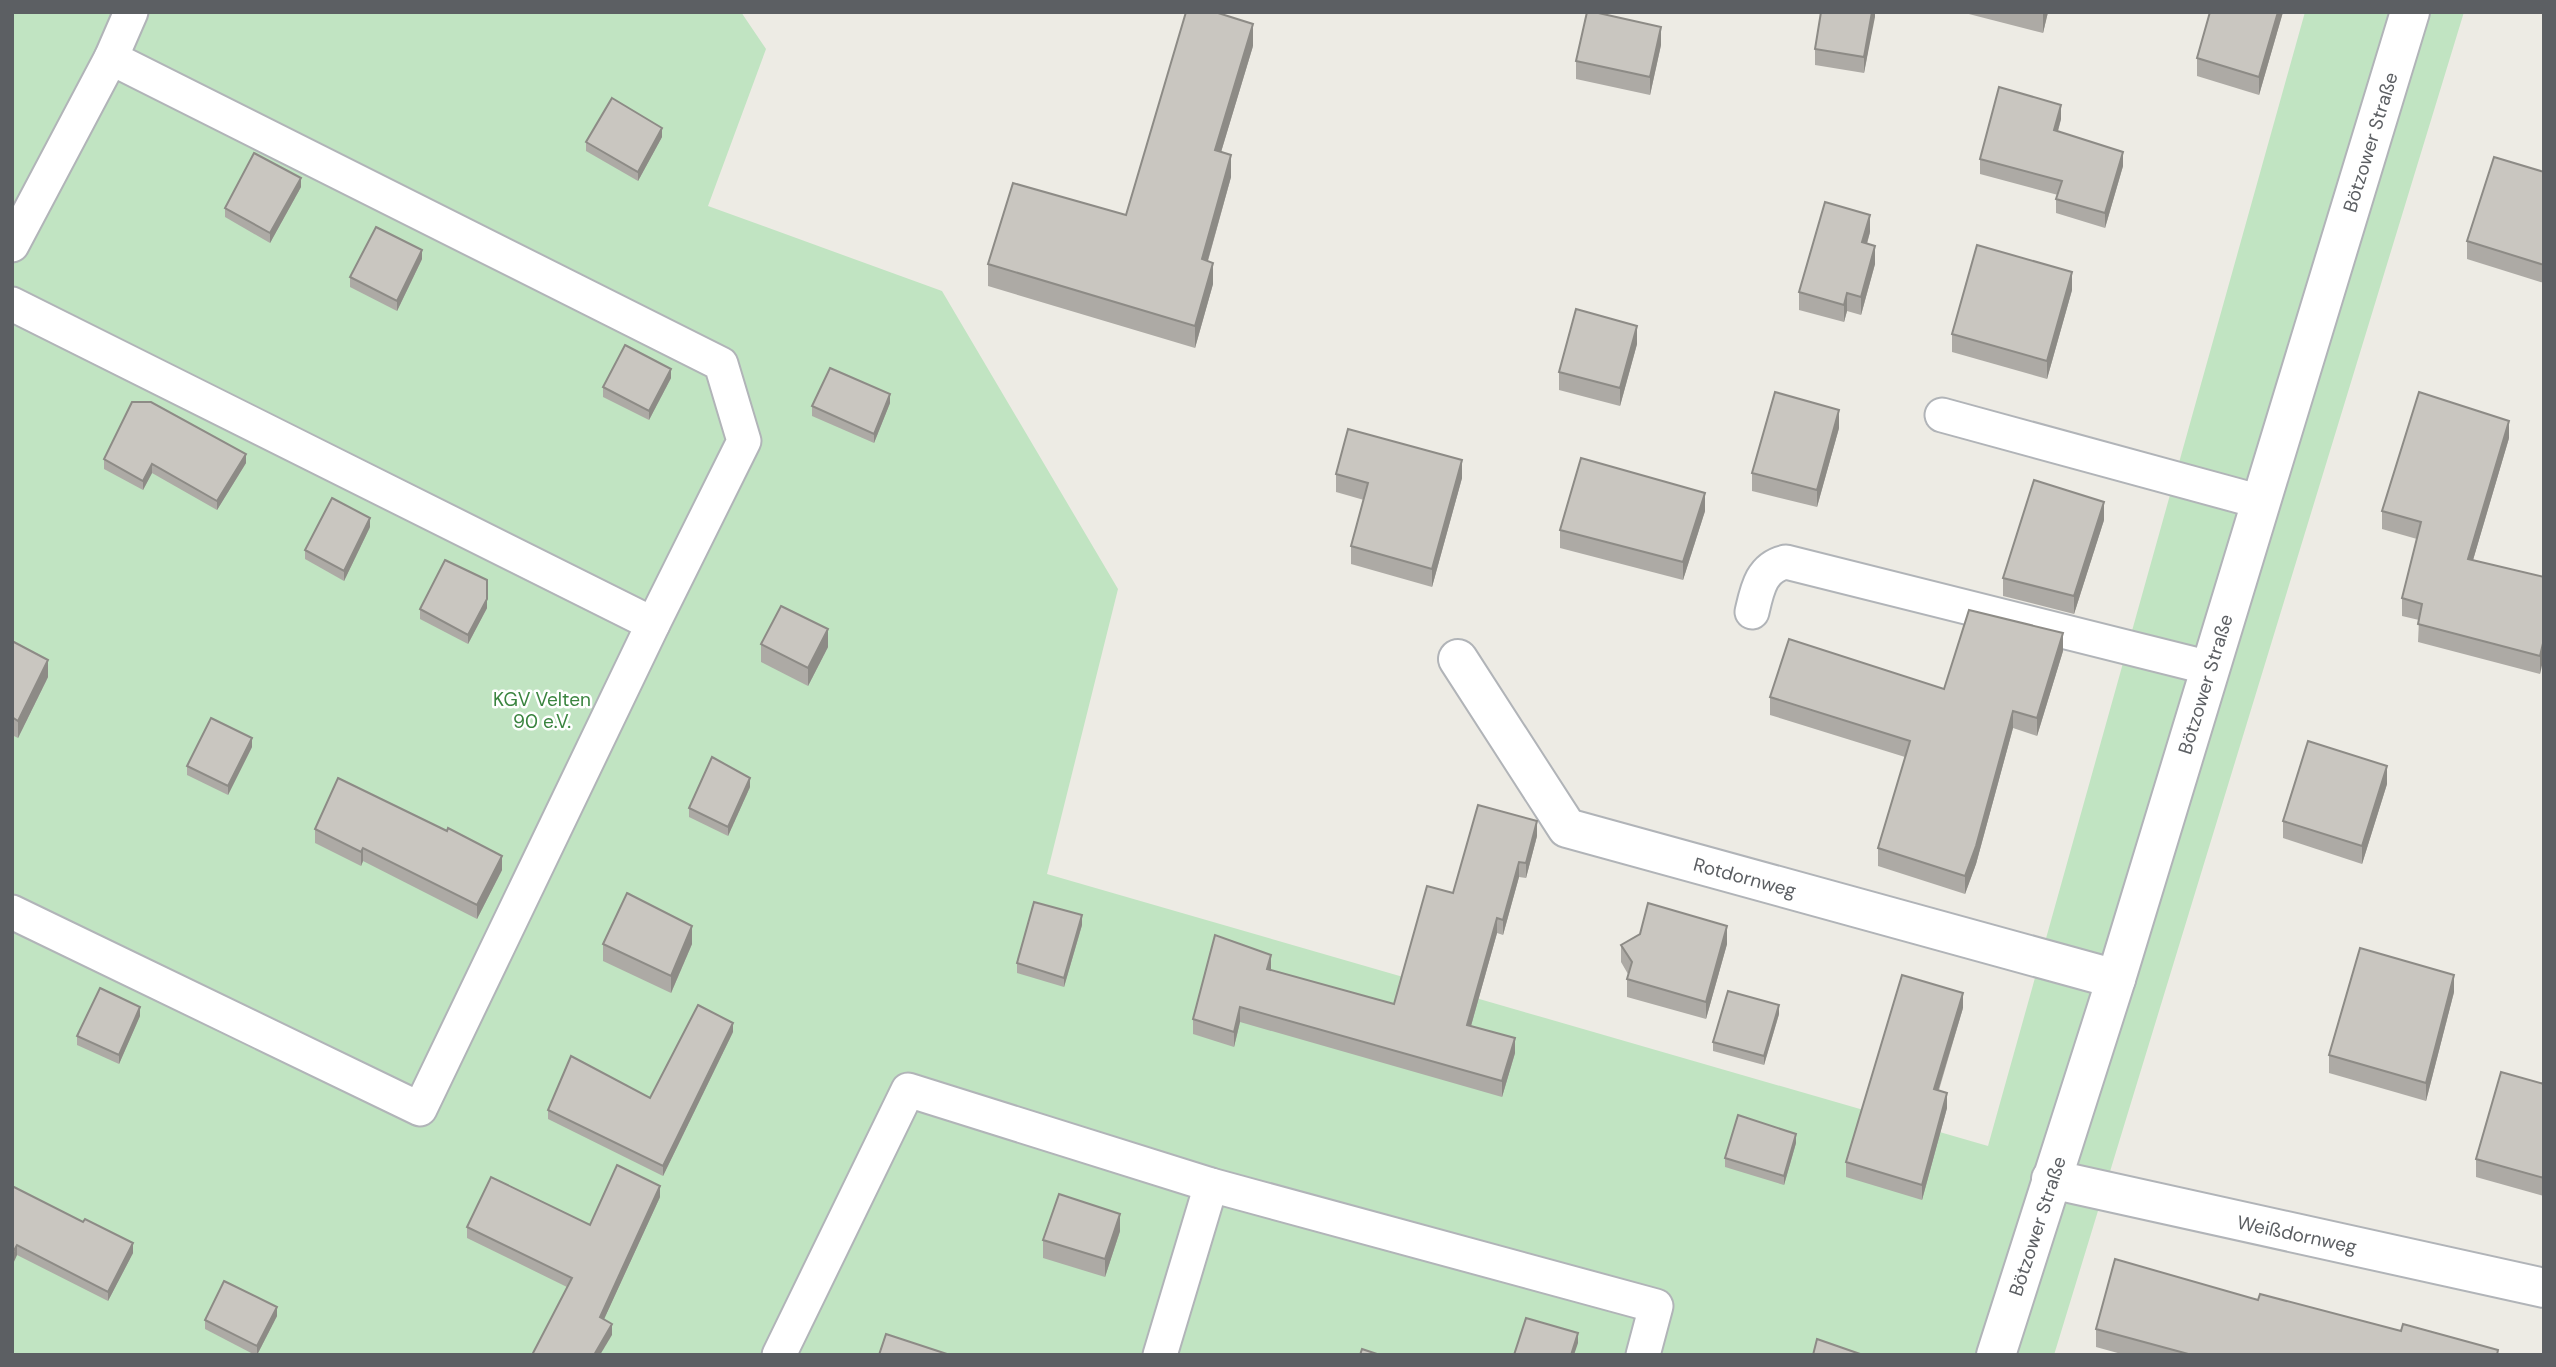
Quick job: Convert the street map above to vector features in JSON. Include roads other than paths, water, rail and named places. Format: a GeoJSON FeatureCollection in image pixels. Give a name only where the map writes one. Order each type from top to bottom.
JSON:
{"type":"FeatureCollection","features":[{"type":"Feature","properties":{"kind":"street","name":"Bötzower Straße"},"geometry":{"type":"LineString","coordinates":[[1996,1355],[2116,979],[2410,12]]}},
{"type":"Feature","properties":{"kind":"street","name":"Rotdornweg"},"geometry":{"type":"LineString","coordinates":[[1458,659],[1567,828],[2116,979]]}},
{"type":"Feature","properties":{"kind":"street","name":"Weißdornweg"},"geometry":{"type":"LineString","coordinates":[[2051,1179],[2544,1288]]}},
{"type":"Feature","properties":{"kind":"lane"},"geometry":{"type":"LineString","coordinates":[[12,245],[111,58],[131,12]]}},
{"type":"Feature","properties":{"kind":"lane"},"geometry":{"type":"LineString","coordinates":[[12,912],[420,1109],[744,441],[721,364],[111,58]]}},
{"type":"Feature","properties":{"kind":"lane"},"geometry":{"type":"LineString","coordinates":[[12,304],[653,624]]}},
{"type":"Feature","properties":{"kind":"lane"},"geometry":{"type":"LineString","coordinates":[[1942,415],[2260,502]]}},
{"type":"Feature","properties":{"kind":"lane"},"geometry":{"type":"LineString","coordinates":[[1752,612],[1758,587],[1766,572],[1776,564],[1786,562],[2210,668]]}},
{"type":"Feature","properties":{"kind":"lane"},"geometry":{"type":"LineString","coordinates":[[779,1355],[908,1090],[1211,1185],[1656,1306],[1643,1355]]}},
{"type":"Feature","properties":{"kind":"lane"},"geometry":{"type":"LineString","coordinates":[[1160,1355],[1211,1185]]}},
{"type":"Feature","properties":{"kind":"park label","name":"KGV Velten 90 e.V."},"geometry":{"type":"Point","coordinates":[542,710]}}]}
